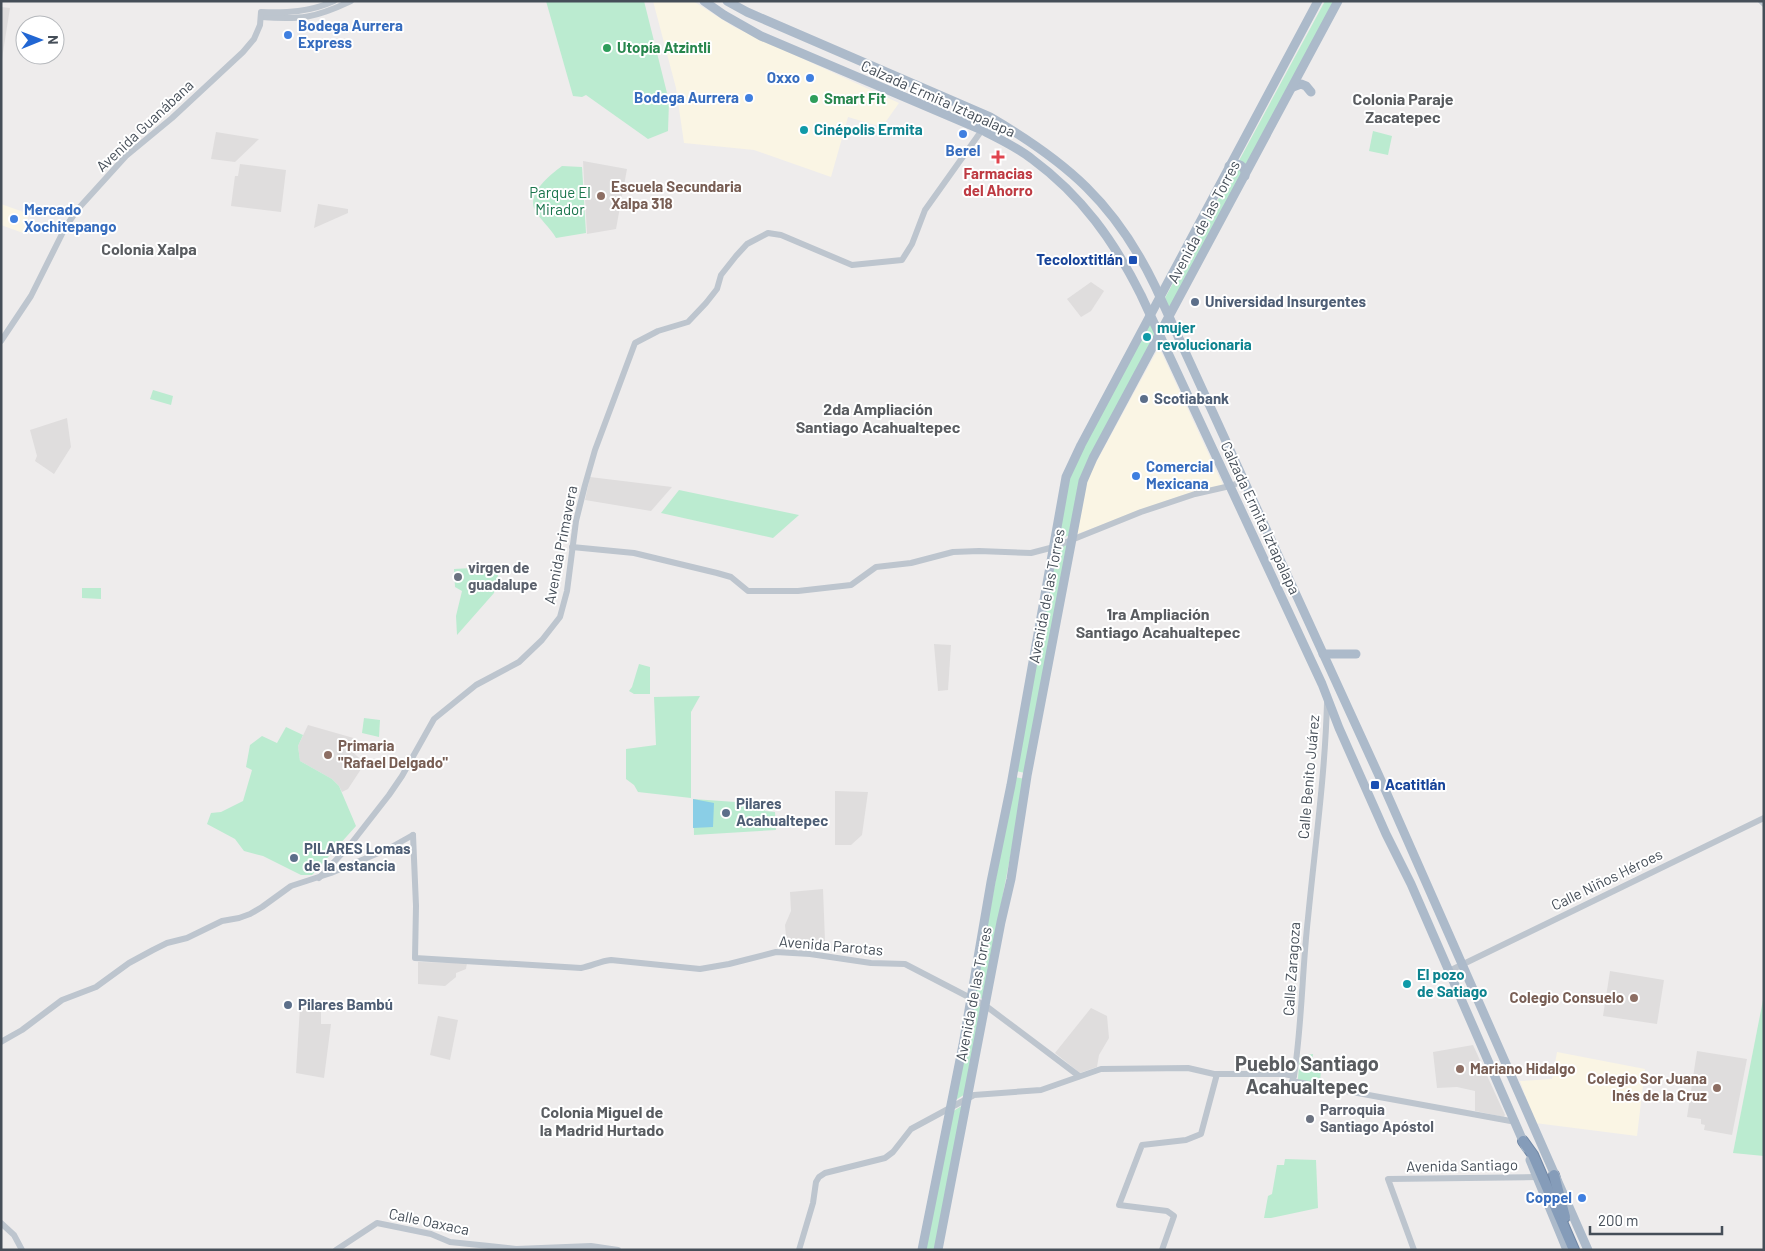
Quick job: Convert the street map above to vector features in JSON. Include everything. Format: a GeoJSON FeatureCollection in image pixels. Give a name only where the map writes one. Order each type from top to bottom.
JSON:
{"type":"FeatureCollection","features":[{"type":"Feature","properties":{"kind":"highway"},"geometry":{"type":"LineString","coordinates":[[1524,1141],[1533,1155],[1574,1250]]}},
{"type":"Feature","properties":{"kind":"highway"},"geometry":{"type":"LineString","coordinates":[[1554,1175],[1567,1221],[1579,1250]]}},
{"type":"Feature","properties":{"kind":"main road","name":"Calzada Ermita Iztapalapa"},"geometry":{"type":"LineString","coordinates":[[704,1],[761,36],[982,130],[1015,148],[1045,170],[1075,197],[1106,233],[1130,272],[1293,622],[1516,1122],[1536,1177],[1567,1250]]}},
{"type":"Feature","properties":{"kind":"main road","name":"Calzada Ermita Iztapalapa"},"geometry":{"type":"LineString","coordinates":[[727,1],[747,12],[990,117],[1022,136],[1055,159],[1086,186],[1114,217],[1135,247],[1360,735],[1588,1250]]}},
{"type":"Feature","properties":{"kind":"main road","name":"Avenida de las Torres"},"geometry":{"type":"LineString","coordinates":[[922,1250],[1013,774],[1063,489],[1071,463],[1318,1]]}},
{"type":"Feature","properties":{"kind":"main road","name":"Avenida de las Torres"},"geometry":{"type":"LineString","coordinates":[[938,1250],[1011,879],[1027,776],[1080,493],[1087,471],[1338,1]]}},
{"type":"Feature","properties":{"kind":"main road"},"geometry":{"type":"LineString","coordinates":[[1293,87],[1301,84],[1306,86],[1311,92]]}},
{"type":"Feature","properties":{"kind":"main road"},"geometry":{"type":"LineString","coordinates":[[1015,148],[1022,136]]}},
{"type":"Feature","properties":{"kind":"main road"},"geometry":{"type":"LineString","coordinates":[[1240,147],[1242,158],[1253,161]]}},
{"type":"Feature","properties":{"kind":"main road"},"geometry":{"type":"LineString","coordinates":[[1045,170],[1055,159]]}},
{"type":"Feature","properties":{"kind":"main road"},"geometry":{"type":"LineString","coordinates":[[1229,166],[1234,164],[1240,165],[1244,169],[1245,176]]}},
{"type":"Feature","properties":{"kind":"main road"},"geometry":{"type":"LineString","coordinates":[[1293,622],[1306,617]]}},
{"type":"Feature","properties":{"kind":"main road"},"geometry":{"type":"LineString","coordinates":[[1323,654],[1356,654]]}},
{"type":"Feature","properties":{"kind":"main road"},"geometry":{"type":"LineString","coordinates":[[1345,742],[1360,735]]}},
{"type":"Feature","properties":{"kind":"main road"},"geometry":{"type":"LineString","coordinates":[[1013,774],[1027,776]]}},
{"type":"Feature","properties":{"kind":"street"},"geometry":{"type":"LineString","coordinates":[[261,14],[314,9],[334,1]]}},
{"type":"Feature","properties":{"kind":"street"},"geometry":{"type":"LineString","coordinates":[[261,14],[285,19],[306,18],[329,11],[351,1]]}},
{"type":"Feature","properties":{"kind":"street"},"geometry":{"type":"LineString","coordinates":[[1760,1],[1764,4]]}},
{"type":"Feature","properties":{"kind":"street","name":"Avenida Guanábana"},"geometry":{"type":"LineString","coordinates":[[1,341],[30,296],[65,228],[77,210],[126,156],[172,118],[243,52],[254,38],[260,25],[261,14]]}},
{"type":"Feature","properties":{"kind":"street","name":"Avenida Primavera"},"geometry":{"type":"LineString","coordinates":[[319,878],[350,845],[389,795],[402,776],[434,719],[476,685],[519,662],[529,654],[560,617],[564,604],[580,503],[595,450],[635,343],[658,331],[688,322],[717,289],[721,275],[736,256],[747,244],[768,233],[781,235],[852,265],[902,260],[912,244],[925,210],[982,130]]}},
{"type":"Feature","properties":{"kind":"street"},"geometry":{"type":"LineString","coordinates":[[572,547],[634,553],[717,573],[731,577],[748,591],[798,591],[851,585],[876,567],[911,563],[953,552],[979,551],[1024,554],[1054,547],[1141,512],[1195,494],[1244,481]]}},
{"type":"Feature","properties":{"kind":"street","name":"Calle Benito Juárez"},"geometry":{"type":"LineString","coordinates":[[1314,857],[1324,774],[1327,699]]}},
{"type":"Feature","properties":{"kind":"street","name":"Calle Niños Héroes"},"geometry":{"type":"LineString","coordinates":[[1450,971],[1764,818]]}},
{"type":"Feature","properties":{"kind":"street","name":"Avenida Parotas"},"geometry":{"type":"LineString","coordinates":[[319,878],[388,849],[413,834],[416,906],[415,958],[581,968],[601,961],[611,960],[700,969],[776,952],[789,952],[831,956],[870,963],[904,964],[986,1006],[1079,1076]]}},
{"type":"Feature","properties":{"kind":"street","name":"Calle Zaragoza"},"geometry":{"type":"LineString","coordinates":[[1293,1079],[1300,1037],[1302,986],[1314,857]]}},
{"type":"Feature","properties":{"kind":"street"},"geometry":{"type":"LineString","coordinates":[[1,1042],[22,1030],[62,1000],[96,986],[141,956],[167,943],[187,938],[222,922],[244,916],[262,907],[290,886],[319,878]]}},
{"type":"Feature","properties":{"kind":"street"},"geometry":{"type":"LineString","coordinates":[[799,1250],[813,1203],[815,1187],[819,1177],[825,1173],[885,1158],[893,1152],[911,1129],[974,1095],[1041,1090],[1101,1069],[1188,1068],[1217,1074],[1284,1074],[1293,1079],[1516,1122]]}},
{"type":"Feature","properties":{"kind":"street"},"geometry":{"type":"LineString","coordinates":[[1162,1250],[1174,1216],[1167,1211],[1119,1205],[1142,1145],[1186,1140],[1201,1134],[1217,1074]]}},
{"type":"Feature","properties":{"kind":"street","name":"Avenida Santiago"},"geometry":{"type":"LineString","coordinates":[[1414,1250],[1388,1179],[1536,1177]]}},
{"type":"Feature","properties":{"kind":"street"},"geometry":{"type":"LineString","coordinates":[[1,1223],[14,1236],[22,1250]]}},
{"type":"Feature","properties":{"kind":"street","name":"Calle Oaxaca"},"geometry":{"type":"LineString","coordinates":[[336,1250],[377,1223],[431,1234],[450,1242],[516,1249],[572,1246],[616,1249]]}},
{"type":"Feature","properties":{"kind":"shaded area"},"geometry":{"type":"Polygon","coordinates":[[[653,1],[693,1],[734,27],[899,103],[882,127],[848,117],[831,177],[754,150],[684,143],[676,88],[653,1]]]}},
{"type":"Feature","properties":{"kind":"shaded area"},"geometry":{"type":"Polygon","coordinates":[[[1,7],[10,8],[1,65],[1,7]]]}},
{"type":"Feature","properties":{"kind":"shaded area"},"geometry":{"type":"Polygon","coordinates":[[[216,132],[259,139],[235,162],[211,159],[216,132]]]}},
{"type":"Feature","properties":{"kind":"shaded area"},"geometry":{"type":"Polygon","coordinates":[[[583,161],[627,169],[616,229],[587,234],[583,161]]]}},
{"type":"Feature","properties":{"kind":"shaded area"},"geometry":{"type":"Polygon","coordinates":[[[240,164],[286,170],[281,212],[231,206],[235,176],[238,176],[240,164]]]}},
{"type":"Feature","properties":{"kind":"shaded area","name":"Mercado Xochitepango"},"geometry":{"type":"Polygon","coordinates":[[[1,204],[29,214],[23,233],[1,225],[1,204]]]}},
{"type":"Feature","properties":{"kind":"shaded area"},"geometry":{"type":"Polygon","coordinates":[[[318,204],[348,209],[348,213],[314,228],[318,204]]]}},
{"type":"Feature","properties":{"kind":"shaded area"},"geometry":{"type":"Polygon","coordinates":[[[1091,282],[1104,291],[1091,311],[1081,317],[1067,299],[1091,282]]]}},
{"type":"Feature","properties":{"kind":"shaded area"},"geometry":{"type":"Polygon","coordinates":[[[1159,347],[1223,485],[1180,496],[1077,534],[1087,479],[1159,347]]]}},
{"type":"Feature","properties":{"kind":"shaded area"},"geometry":{"type":"Polygon","coordinates":[[[67,418],[71,447],[54,474],[35,461],[37,456],[30,430],[67,418]]]}},
{"type":"Feature","properties":{"kind":"shaded area"},"geometry":{"type":"Polygon","coordinates":[[[590,477],[672,487],[651,511],[585,500],[590,477]]]}},
{"type":"Feature","properties":{"kind":"shaded area"},"geometry":{"type":"Polygon","coordinates":[[[934,644],[951,645],[948,690],[938,691],[934,644]]]}},
{"type":"Feature","properties":{"kind":"shaded area","name":"Primaria \"Rafael Delgado\""},"geometry":{"type":"Polygon","coordinates":[[[308,725],[357,739],[349,749],[365,763],[348,789],[342,792],[332,779],[300,761],[298,746],[308,725]]]}},
{"type":"Feature","properties":{"kind":"shaded area"},"geometry":{"type":"Polygon","coordinates":[[[835,791],[868,792],[862,835],[851,845],[835,845],[835,791]]]}},
{"type":"Feature","properties":{"kind":"shaded area"},"geometry":{"type":"Polygon","coordinates":[[[823,889],[825,941],[799,943],[791,941],[786,937],[785,925],[791,911],[790,892],[823,889]]]}},
{"type":"Feature","properties":{"kind":"shaded area"},"geometry":{"type":"Polygon","coordinates":[[[418,962],[467,963],[466,969],[456,973],[456,977],[445,986],[418,984],[418,962]]]}},
{"type":"Feature","properties":{"kind":"shaded area","name":"Colegio Consuelo"},"geometry":{"type":"Polygon","coordinates":[[[1610,971],[1664,980],[1657,1024],[1603,1016],[1610,971]]]}},
{"type":"Feature","properties":{"kind":"shaded area"},"geometry":{"type":"Polygon","coordinates":[[[300,1006],[321,1008],[321,1024],[331,1024],[324,1078],[296,1073],[300,1006]]]}},
{"type":"Feature","properties":{"kind":"shaded area"},"geometry":{"type":"Polygon","coordinates":[[[1091,1008],[1107,1016],[1109,1038],[1099,1055],[1097,1067],[1080,1073],[1055,1053],[1091,1008]]]}},
{"type":"Feature","properties":{"kind":"shaded area"},"geometry":{"type":"Polygon","coordinates":[[[438,1016],[458,1020],[450,1060],[430,1055],[438,1016]]]}},
{"type":"Feature","properties":{"kind":"shaded area","name":"Mariano Hidalgo"},"geometry":{"type":"Polygon","coordinates":[[[1473,1045],[1505,1115],[1504,1117],[1475,1111],[1475,1091],[1457,1087],[1437,1088],[1433,1052],[1473,1045]]]}},
{"type":"Feature","properties":{"kind":"shaded area","name":"Colegio Sor Juana Inés de la Cruz"},"geometry":{"type":"Polygon","coordinates":[[[1697,1051],[1747,1059],[1732,1135],[1704,1130],[1705,1125],[1701,1124],[1701,1119],[1687,1117],[1697,1051]]]}},
{"type":"Feature","properties":{"kind":"shaded area"},"geometry":{"type":"Polygon","coordinates":[[[1557,1052],[1645,1069],[1637,1136],[1535,1123],[1520,1081],[1552,1079],[1557,1052]]]}},
{"type":"Feature","properties":{"kind":"green space","name":"Utopía Atzintli"},"geometry":{"type":"Polygon","coordinates":[[[546,1],[644,1],[669,101],[668,131],[648,139],[586,95],[582,97],[573,96],[546,1]]]}},
{"type":"Feature","properties":{"kind":"green space"},"geometry":{"type":"Polygon","coordinates":[[[1325,1],[1334,1],[1170,309],[1165,298],[1325,1]]]}},
{"type":"Feature","properties":{"kind":"green space"},"geometry":{"type":"Polygon","coordinates":[[[1373,131],[1392,136],[1388,155],[1369,151],[1373,131]]]}},
{"type":"Feature","properties":{"kind":"green space","name":"Parque El Mirador"},"geometry":{"type":"Polygon","coordinates":[[[562,166],[582,167],[586,233],[556,238],[537,214],[533,204],[534,197],[541,185],[562,166]]]}},
{"type":"Feature","properties":{"kind":"green space"},"geometry":{"type":"Polygon","coordinates":[[[1150,322],[1156,335],[1082,474],[1071,535],[1057,539],[1071,469],[1150,322]]]}},
{"type":"Feature","properties":{"kind":"green space"},"geometry":{"type":"Polygon","coordinates":[[[153,390],[173,396],[171,405],[150,399],[153,390]]]}},
{"type":"Feature","properties":{"kind":"green space"},"geometry":{"type":"Polygon","coordinates":[[[679,490],[799,515],[773,538],[661,513],[679,490]]]}},
{"type":"Feature","properties":{"kind":"green space"},"geometry":{"type":"Polygon","coordinates":[[[1070,543],[1025,773],[1016,771],[1055,549],[1070,543]]]}},
{"type":"Feature","properties":{"kind":"green space"},"geometry":{"type":"Polygon","coordinates":[[[489,567],[498,575],[494,593],[457,635],[456,616],[462,591],[455,587],[454,569],[489,567]]]}},
{"type":"Feature","properties":{"kind":"green space"},"geometry":{"type":"Polygon","coordinates":[[[82,588],[101,588],[101,599],[82,598],[82,588]]]}},
{"type":"Feature","properties":{"kind":"green space"},"geometry":{"type":"Polygon","coordinates":[[[639,664],[650,667],[650,694],[634,694],[629,691],[639,664]]]}},
{"type":"Feature","properties":{"kind":"green space"},"geometry":{"type":"Polygon","coordinates":[[[700,696],[691,712],[691,798],[638,792],[634,785],[626,779],[626,749],[656,745],[654,697],[700,696]]]}},
{"type":"Feature","properties":{"kind":"green space"},"geometry":{"type":"Polygon","coordinates":[[[364,718],[380,720],[379,737],[362,733],[364,718]]]}},
{"type":"Feature","properties":{"kind":"green space"},"geometry":{"type":"Polygon","coordinates":[[[286,727],[303,735],[298,746],[300,761],[332,779],[339,786],[356,826],[312,875],[301,875],[263,856],[244,851],[235,839],[207,824],[211,813],[221,812],[243,801],[252,770],[246,767],[250,745],[262,736],[277,743],[286,727]]]}},
{"type":"Feature","properties":{"kind":"green space"},"geometry":{"type":"Polygon","coordinates":[[[1015,777],[1025,779],[983,999],[974,995],[1015,777]]]}},
{"type":"Feature","properties":{"kind":"green space"},"geometry":{"type":"Polygon","coordinates":[[[693,799],[764,804],[765,811],[775,812],[776,830],[694,835],[693,799]]]}},
{"type":"Feature","properties":{"kind":"green space"},"geometry":{"type":"Polygon","coordinates":[[[1764,995],[1764,1156],[1733,1153],[1764,995]]]}},
{"type":"Feature","properties":{"kind":"green space"},"geometry":{"type":"Polygon","coordinates":[[[972,1003],[983,1007],[967,1093],[954,1101],[972,1003]]]}},
{"type":"Feature","properties":{"kind":"green space"},"geometry":{"type":"Polygon","coordinates":[[[1313,1054],[1311,1068],[1321,1069],[1320,1084],[1298,1081],[1300,1056],[1313,1054]]]}},
{"type":"Feature","properties":{"kind":"green space"},"geometry":{"type":"Polygon","coordinates":[[[963,1105],[936,1250],[926,1250],[952,1112],[963,1105]]]}},
{"type":"Feature","properties":{"kind":"green space"},"geometry":{"type":"Polygon","coordinates":[[[1285,1159],[1316,1160],[1318,1208],[1264,1218],[1268,1196],[1272,1194],[1277,1165],[1284,1165],[1285,1159]]]}},
{"type":"Feature","properties":{"kind":"water"},"geometry":{"type":"Polygon","coordinates":[[[693,799],[714,803],[713,827],[693,828],[693,799]]]}},
{"type":"Feature","properties":{"kind":"place","name":"Bodega Aurrera Express"},"geometry":{"type":"Point","coordinates":[288,35]}},
{"type":"Feature","properties":{"kind":"place","name":"Utopía Atzintli"},"geometry":{"type":"Point","coordinates":[607,48]}},
{"type":"Feature","properties":{"kind":"place","name":"Oxxo"},"geometry":{"type":"Point","coordinates":[810,78]}},
{"type":"Feature","properties":{"kind":"place","name":"Bodega Aurrera"},"geometry":{"type":"Point","coordinates":[749,98]}},
{"type":"Feature","properties":{"kind":"place","name":"Smart Fit"},"geometry":{"type":"Point","coordinates":[814,99]}},
{"type":"Feature","properties":{"kind":"place","name":"Cinépolis Ermita"},"geometry":{"type":"Point","coordinates":[804,130]}},
{"type":"Feature","properties":{"kind":"place","name":"Berel"},"geometry":{"type":"Point","coordinates":[963,134]}},
{"type":"Feature","properties":{"kind":"place","name":"Farmacias del Ahorro"},"geometry":{"type":"Point","coordinates":[998,157]}},
{"type":"Feature","properties":{"kind":"place","name":"Escuela Secundaria Xalpa 318"},"geometry":{"type":"Point","coordinates":[601,196]}},
{"type":"Feature","properties":{"kind":"place","name":"Mercado Xochitepango"},"geometry":{"type":"Point","coordinates":[14,219]}},
{"type":"Feature","properties":{"kind":"place","name":"Tecoloxtitlán"},"geometry":{"type":"Point","coordinates":[1133,260]}},
{"type":"Feature","properties":{"kind":"place","name":"Universidad Insurgentes"},"geometry":{"type":"Point","coordinates":[1195,302]}},
{"type":"Feature","properties":{"kind":"place","name":"mujer revolucionaria"},"geometry":{"type":"Point","coordinates":[1147,337]}},
{"type":"Feature","properties":{"kind":"place","name":"Scotiabank"},"geometry":{"type":"Point","coordinates":[1144,399]}},
{"type":"Feature","properties":{"kind":"place","name":"Comercial Mexicana"},"geometry":{"type":"Point","coordinates":[1136,476]}},
{"type":"Feature","properties":{"kind":"place","name":"virgen de guadalupe"},"geometry":{"type":"Point","coordinates":[458,577]}},
{"type":"Feature","properties":{"kind":"place","name":"Primaria \"Rafael Delgado\""},"geometry":{"type":"Point","coordinates":[328,755]}},
{"type":"Feature","properties":{"kind":"place","name":"Acatitlán"},"geometry":{"type":"Point","coordinates":[1375,785]}},
{"type":"Feature","properties":{"kind":"place","name":"Pilares Acahualtepec"},"geometry":{"type":"Point","coordinates":[726,813]}},
{"type":"Feature","properties":{"kind":"place","name":"PILARES Lomas de la estancia"},"geometry":{"type":"Point","coordinates":[294,858]}},
{"type":"Feature","properties":{"kind":"place","name":"El pozo de Satiago"},"geometry":{"type":"Point","coordinates":[1407,984]}},
{"type":"Feature","properties":{"kind":"place","name":"Colegio Consuelo"},"geometry":{"type":"Point","coordinates":[1634,998]}},
{"type":"Feature","properties":{"kind":"place","name":"Pilares Bambú"},"geometry":{"type":"Point","coordinates":[288,1005]}},
{"type":"Feature","properties":{"kind":"place","name":"Mariano Hidalgo"},"geometry":{"type":"Point","coordinates":[1460,1069]}},
{"type":"Feature","properties":{"kind":"place","name":"Colegio Sor Juana Inés de la Cruz"},"geometry":{"type":"Point","coordinates":[1717,1088]}},
{"type":"Feature","properties":{"kind":"place","name":"Parroquia Santiago Apóstol"},"geometry":{"type":"Point","coordinates":[1310,1119]}},
{"type":"Feature","properties":{"kind":"place","name":"Coppel"},"geometry":{"type":"Point","coordinates":[1582,1198]}},
{"type":"Feature","properties":{"kind":"district","name":"Colonia Paraje Zacatepec"},"geometry":{"type":"Point","coordinates":[1403,108]}},
{"type":"Feature","properties":{"kind":"district","name":"Colonia Xalpa"},"geometry":{"type":"Point","coordinates":[149,249]}},
{"type":"Feature","properties":{"kind":"district","name":"2da Ampliación Santiago Acahualtepec"},"geometry":{"type":"Point","coordinates":[878,418]}},
{"type":"Feature","properties":{"kind":"district","name":"1ra Ampliación Santiago Acahualtepec"},"geometry":{"type":"Point","coordinates":[1158,623]}},
{"type":"Feature","properties":{"kind":"district","name":"Pueblo Santiago Acahualtepec"},"geometry":{"type":"Point","coordinates":[1307,1076]}},
{"type":"Feature","properties":{"kind":"district","name":"Colonia Miguel de la Madrid Hurtado"},"geometry":{"type":"Point","coordinates":[602,1121]}}]}
